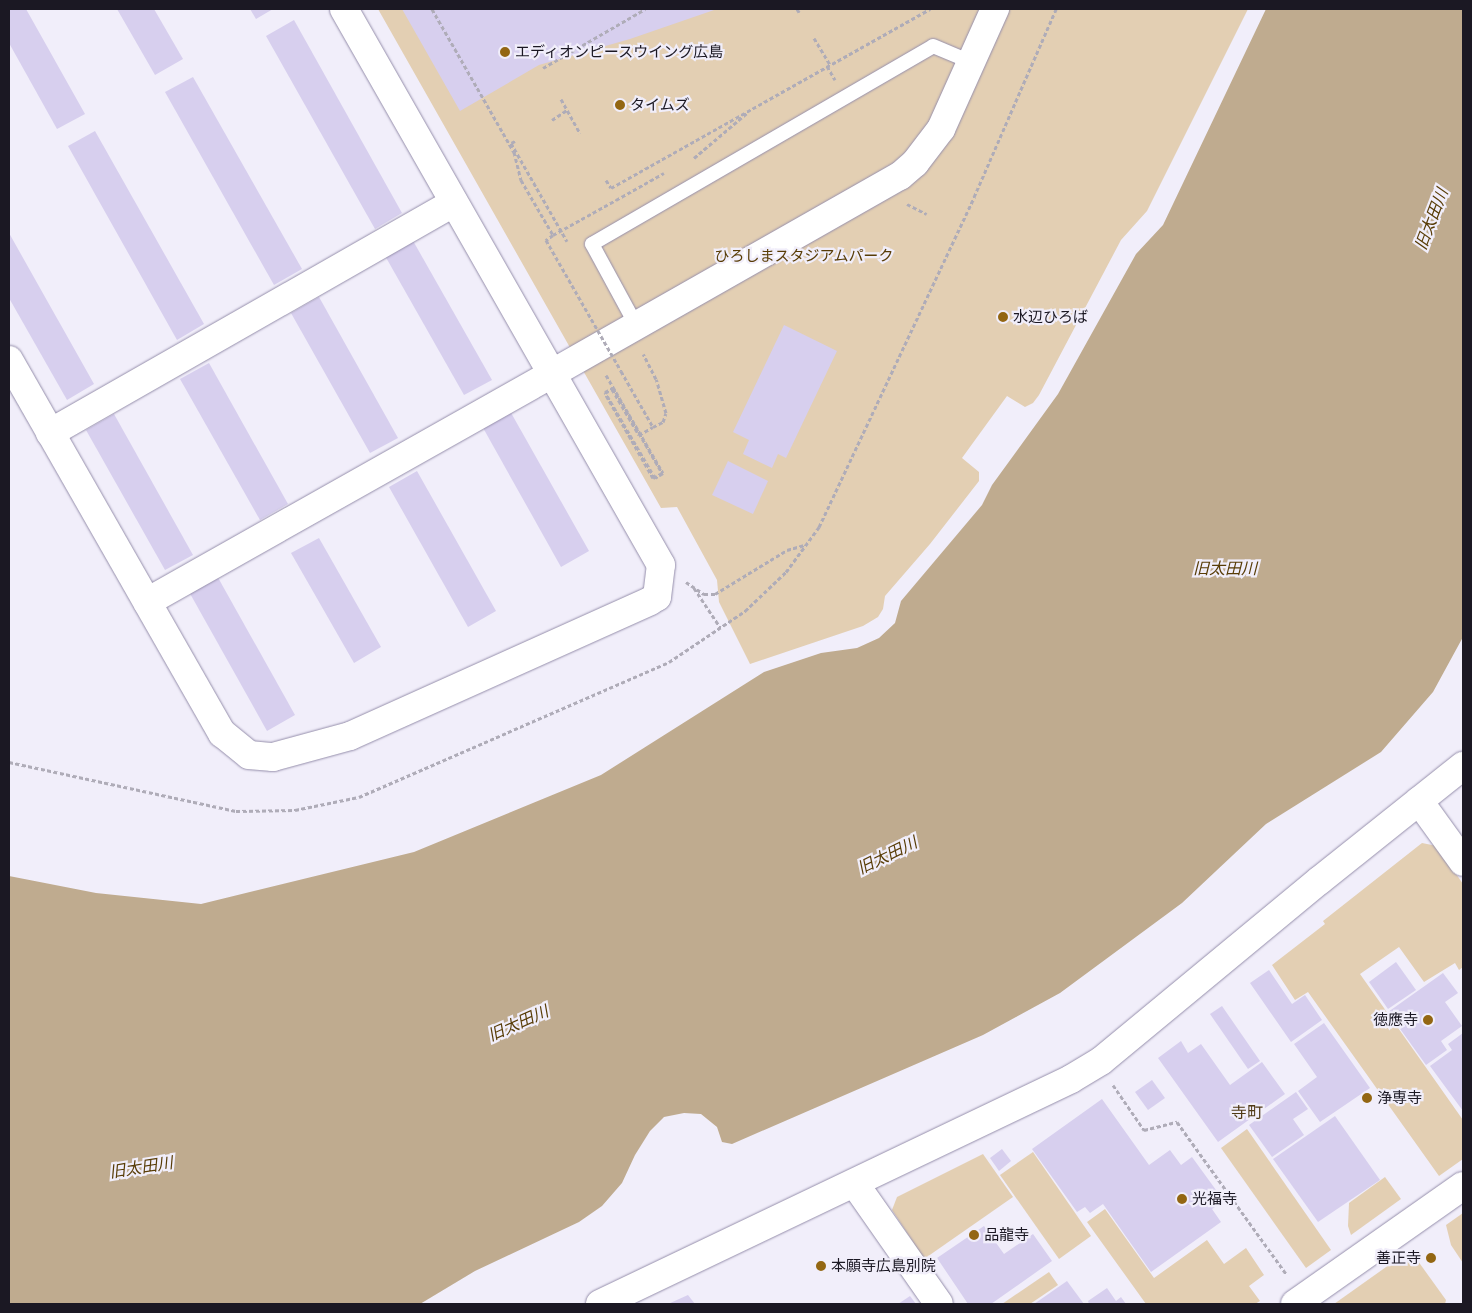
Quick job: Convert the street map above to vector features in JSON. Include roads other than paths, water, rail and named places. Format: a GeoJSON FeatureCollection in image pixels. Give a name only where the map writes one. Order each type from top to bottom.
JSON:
{"type":"FeatureCollection","features":[{"type":"Feature","properties":{"kind":"street"},"geometry":{"type":"LineString","coordinates":[[9,360],[222,733],[249,755],[274,757],[350,736],[650,602],[657,597],[661,565],[344,9]]}},
{"type":"Feature","properties":{"kind":"street"},"geometry":{"type":"LineString","coordinates":[[147,602],[552,374],[639,337],[900,176],[915,163],[941,129],[995,9]]}},
{"type":"Feature","properties":{"kind":"street"},"geometry":{"type":"LineString","coordinates":[[50,433],[454,203]]}},
{"type":"Feature","properties":{"kind":"street"},"geometry":{"type":"LineString","coordinates":[[600,1304],[855,1184],[1071,1079],[1101,1060],[1320,880],[1463,766]]}},
{"type":"Feature","properties":{"kind":"street"},"geometry":{"type":"LineString","coordinates":[[1419,801],[1463,862]]}},
{"type":"Feature","properties":{"kind":"street"},"geometry":{"type":"LineString","coordinates":[[855,1184],[939,1304]]}},
{"type":"Feature","properties":{"kind":"street"},"geometry":{"type":"LineString","coordinates":[[1295,1304],[1463,1186]]}},
{"type":"Feature","properties":{"kind":"lane"},"geometry":{"type":"LineString","coordinates":[[639,337],[592,244],[932,46],[970,62]]}},
{"type":"Feature","properties":{"kind":"water","name":"旧太田川"},"geometry":{"type":"Polygon","coordinates":[[[1266,9],[1463,9],[1463,637],[1433,692],[1381,752],[1266,824],[1182,903],[1060,993],[983,1035],[732,1144],[722,1142],[717,1127],[701,1114],[684,1113],[664,1117],[650,1131],[635,1155],[622,1183],[602,1206],[579,1222],[475,1271],[420,1304],[9,1304],[9,876],[96,893],[201,904],[414,852],[601,775],[764,672],[821,653],[857,648],[879,638],[895,623],[901,601],[982,505],[992,485],[1058,394],[1136,254],[1163,225],[1266,9]]]}},
{"type":"Feature","properties":{"kind":"place","name":"エディオンピースウイング広島"},"geometry":{"type":"Point","coordinates":[505,52]}},
{"type":"Feature","properties":{"kind":"place","name":"タイムズ"},"geometry":{"type":"Point","coordinates":[620,105]}},
{"type":"Feature","properties":{"kind":"place","name":"水辺ひろば"},"geometry":{"type":"Point","coordinates":[1003,317]}},
{"type":"Feature","properties":{"kind":"place","name":"徳應寺"},"geometry":{"type":"Point","coordinates":[1428,1020]}},
{"type":"Feature","properties":{"kind":"place","name":"浄専寺"},"geometry":{"type":"Point","coordinates":[1367,1098]}},
{"type":"Feature","properties":{"kind":"place","name":"光福寺"},"geometry":{"type":"Point","coordinates":[1182,1199]}},
{"type":"Feature","properties":{"kind":"place","name":"品龍寺"},"geometry":{"type":"Point","coordinates":[974,1235]}},
{"type":"Feature","properties":{"kind":"place","name":"善正寺"},"geometry":{"type":"Point","coordinates":[1431,1258]}},
{"type":"Feature","properties":{"kind":"place","name":"本願寺広島別院"},"geometry":{"type":"Point","coordinates":[821,1266]}},
{"type":"Feature","properties":{"kind":"district","name":"寺町"},"geometry":{"type":"Point","coordinates":[1247,1112]}},
{"type":"Feature","properties":{"kind":"park label","name":"ひろしまスタジアムパーク"},"geometry":{"type":"Point","coordinates":[804,256]}}]}
